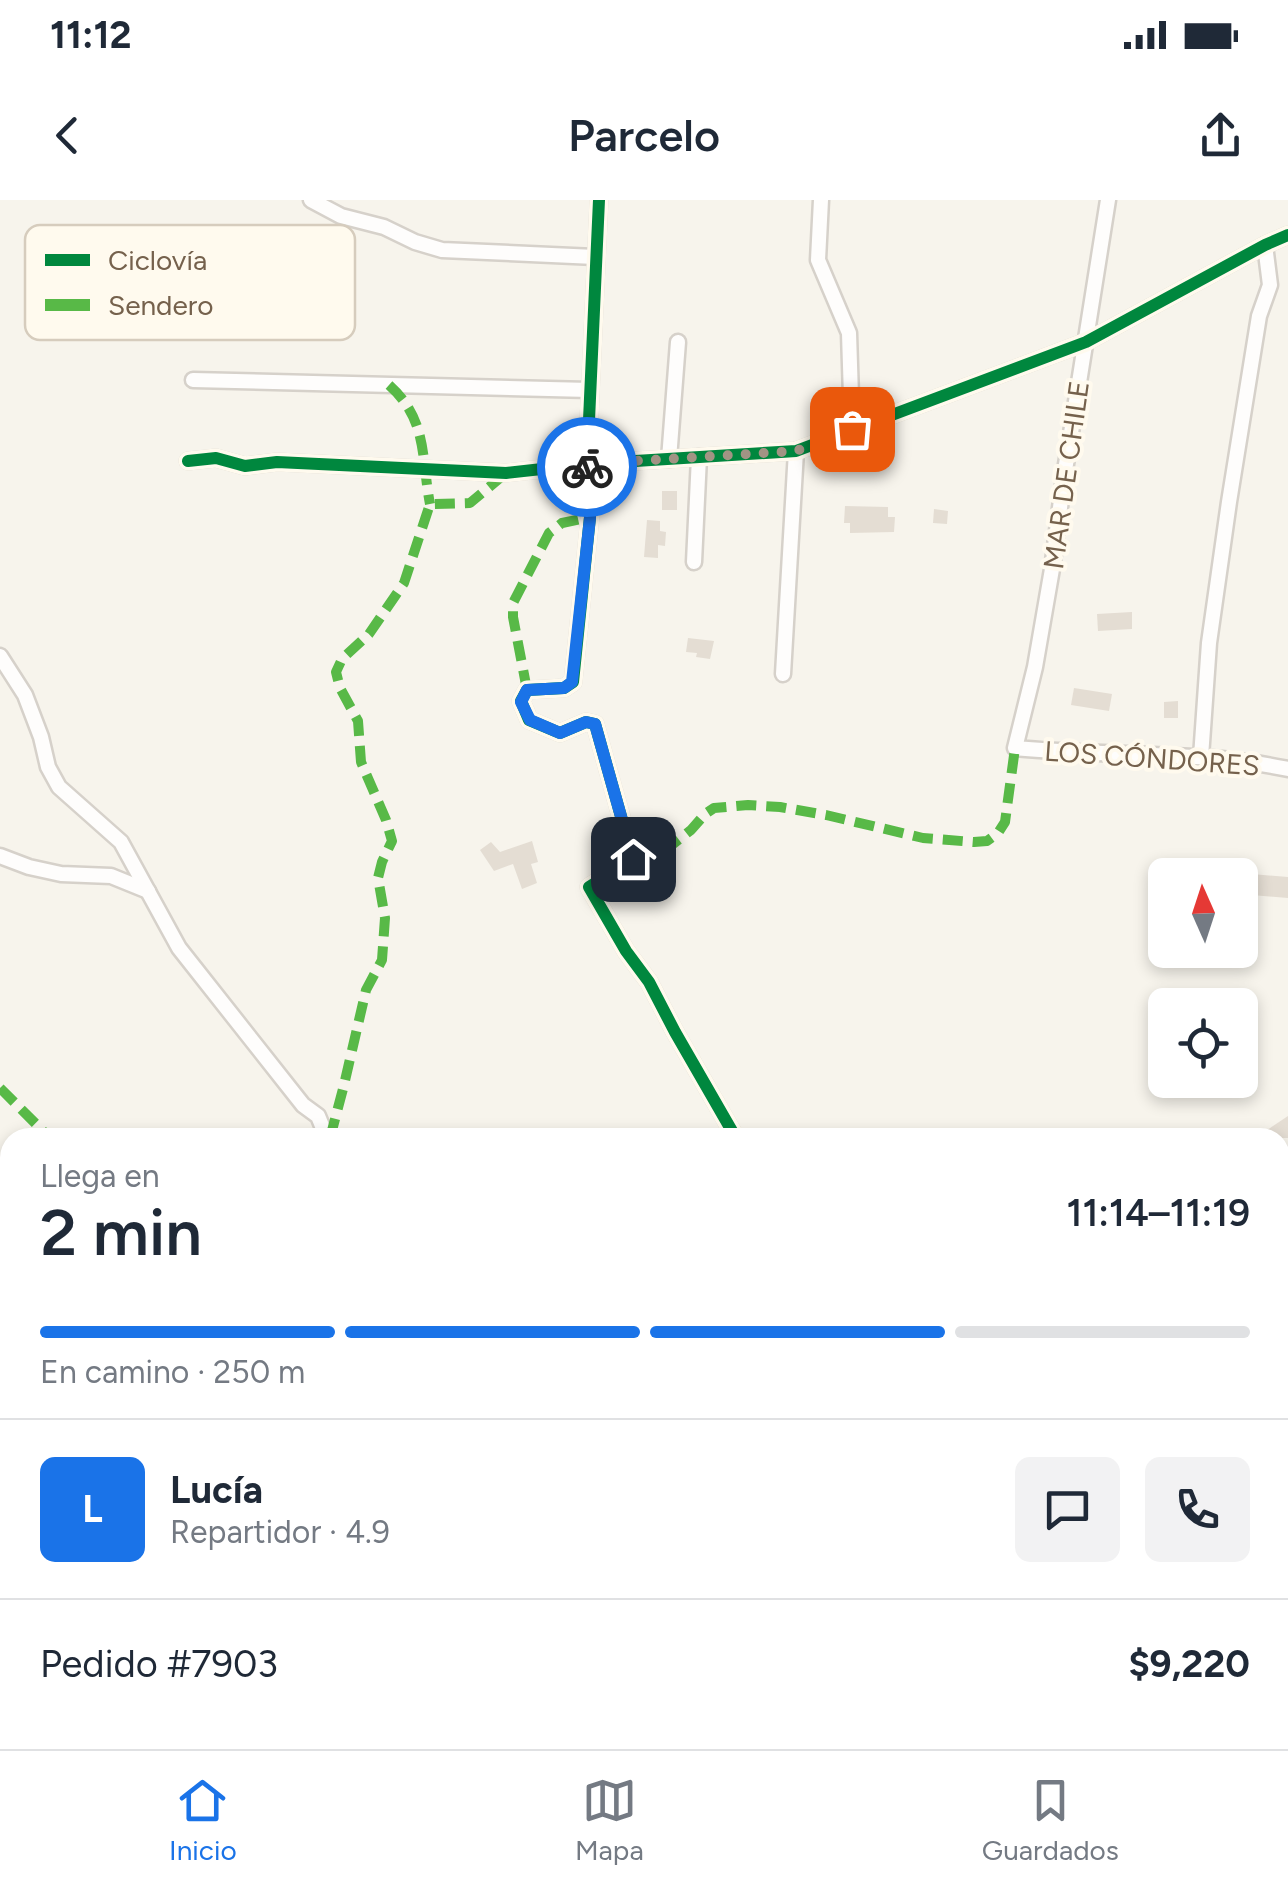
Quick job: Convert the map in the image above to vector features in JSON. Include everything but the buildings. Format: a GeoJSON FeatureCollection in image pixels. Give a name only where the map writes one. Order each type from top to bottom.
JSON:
{"type":"FeatureCollection","features":[{"type":"Feature","properties":{"kind":"street"},"geometry":{"type":"LineString","coordinates":[[310,200],[341,216],[366,221],[442,250],[595,257]]}},
{"type":"Feature","properties":{"kind":"street"},"geometry":{"type":"LineString","coordinates":[[599,200],[587,464],[590,518],[572,682],[564,688],[527,690],[521,702],[530,720],[560,733],[586,722],[595,724],[633,859],[589,887],[626,952],[650,982],[730,1128]]}},
{"type":"Feature","properties":{"kind":"street"},"geometry":{"type":"LineString","coordinates":[[821,200],[818,260],[849,332],[852,429]]}},
{"type":"Feature","properties":{"kind":"street","name":"MAR DE CHILE"},"geometry":{"type":"LineString","coordinates":[[1016,748],[1052,569],[1108,200]]}},
{"type":"Feature","properties":{"kind":"street"},"geometry":{"type":"LineString","coordinates":[[188,461],[216,458],[245,466],[277,462],[506,473],[796,451],[1086,342],[1288,235]]}},
{"type":"Feature","properties":{"kind":"street"},"geometry":{"type":"LineString","coordinates":[[1201,756],[1210,643],[1229,502],[1259,316],[1270,285],[1265,245]]}},
{"type":"Feature","properties":{"kind":"street"},"geometry":{"type":"LineString","coordinates":[[670,459],[678,342]]}},
{"type":"Feature","properties":{"kind":"street"},"geometry":{"type":"LineString","coordinates":[[193,380],[590,390]]}},
{"type":"Feature","properties":{"kind":"street"},"geometry":{"type":"LineString","coordinates":[[783,674],[796,451]]}},
{"type":"Feature","properties":{"kind":"street"},"geometry":{"type":"LineString","coordinates":[[694,562],[698,457]]}},
{"type":"Feature","properties":{"kind":"street"},"geometry":{"type":"LineString","coordinates":[[0,656],[25,695],[48,767],[60,787],[121,842],[179,948],[303,1104],[318,1116],[323,1128]]}},
{"type":"Feature","properties":{"kind":"street","name":"LOS CÓNDORES"},"geometry":{"type":"LineString","coordinates":[[1016,748],[1201,756],[1288,769]]}},
{"type":"Feature","properties":{"kind":"street"},"geometry":{"type":"LineString","coordinates":[[0,856],[61,874],[111,876],[150,892]]}},
{"type":"Feature","properties":{"kind":"marked path"},"geometry":{"type":"LineString","coordinates":[[389,385],[402,398],[417,426],[430,504]]}},
{"type":"Feature","properties":{"kind":"marked path"},"geometry":{"type":"LineString","coordinates":[[333,1128],[366,990],[382,960],[385,918],[378,878],[392,841],[361,762],[358,721],[336,672],[342,659],[369,634],[404,583],[430,504],[470,503],[506,473]]}},
{"type":"Feature","properties":{"kind":"marked path"},"geometry":{"type":"LineString","coordinates":[[527,690],[513,603],[549,533],[562,523],[590,517]]}},
{"type":"Feature","properties":{"kind":"marked path"},"geometry":{"type":"LineString","coordinates":[[633,859],[673,844],[714,808],[748,805],[826,815],[923,838],[987,841],[1005,822],[1015,748]]}},
{"type":"Feature","properties":{"kind":"marked path"},"geometry":{"type":"LineString","coordinates":[[0,1088],[40,1128]]}},
{"type":"Feature","properties":{"kind":"cycle path"},"geometry":{"type":"LineString","coordinates":[[599,200],[587,464],[590,517],[573,682],[564,688],[527,690],[521,701],[529,720],[560,733],[586,722],[595,724],[633,859],[589,887],[649,982],[730,1128]]}},
{"type":"Feature","properties":{"kind":"cycle path"},"geometry":{"type":"LineString","coordinates":[[188,461],[216,458],[245,466],[277,462],[506,473],[796,451],[1086,342],[1288,235]]}},
{"type":"Feature","properties":{"kind":"way so far"},"geometry":{"type":"LineString","coordinates":[[587,467],[796,451],[852,429]]}},
{"type":"Feature","properties":{"kind":"route"},"geometry":{"type":"LineString","coordinates":[[587,467],[590,518],[572,682],[564,688],[527,690],[521,702],[530,720],[560,733],[586,722],[595,724],[633,859]]}}]}
